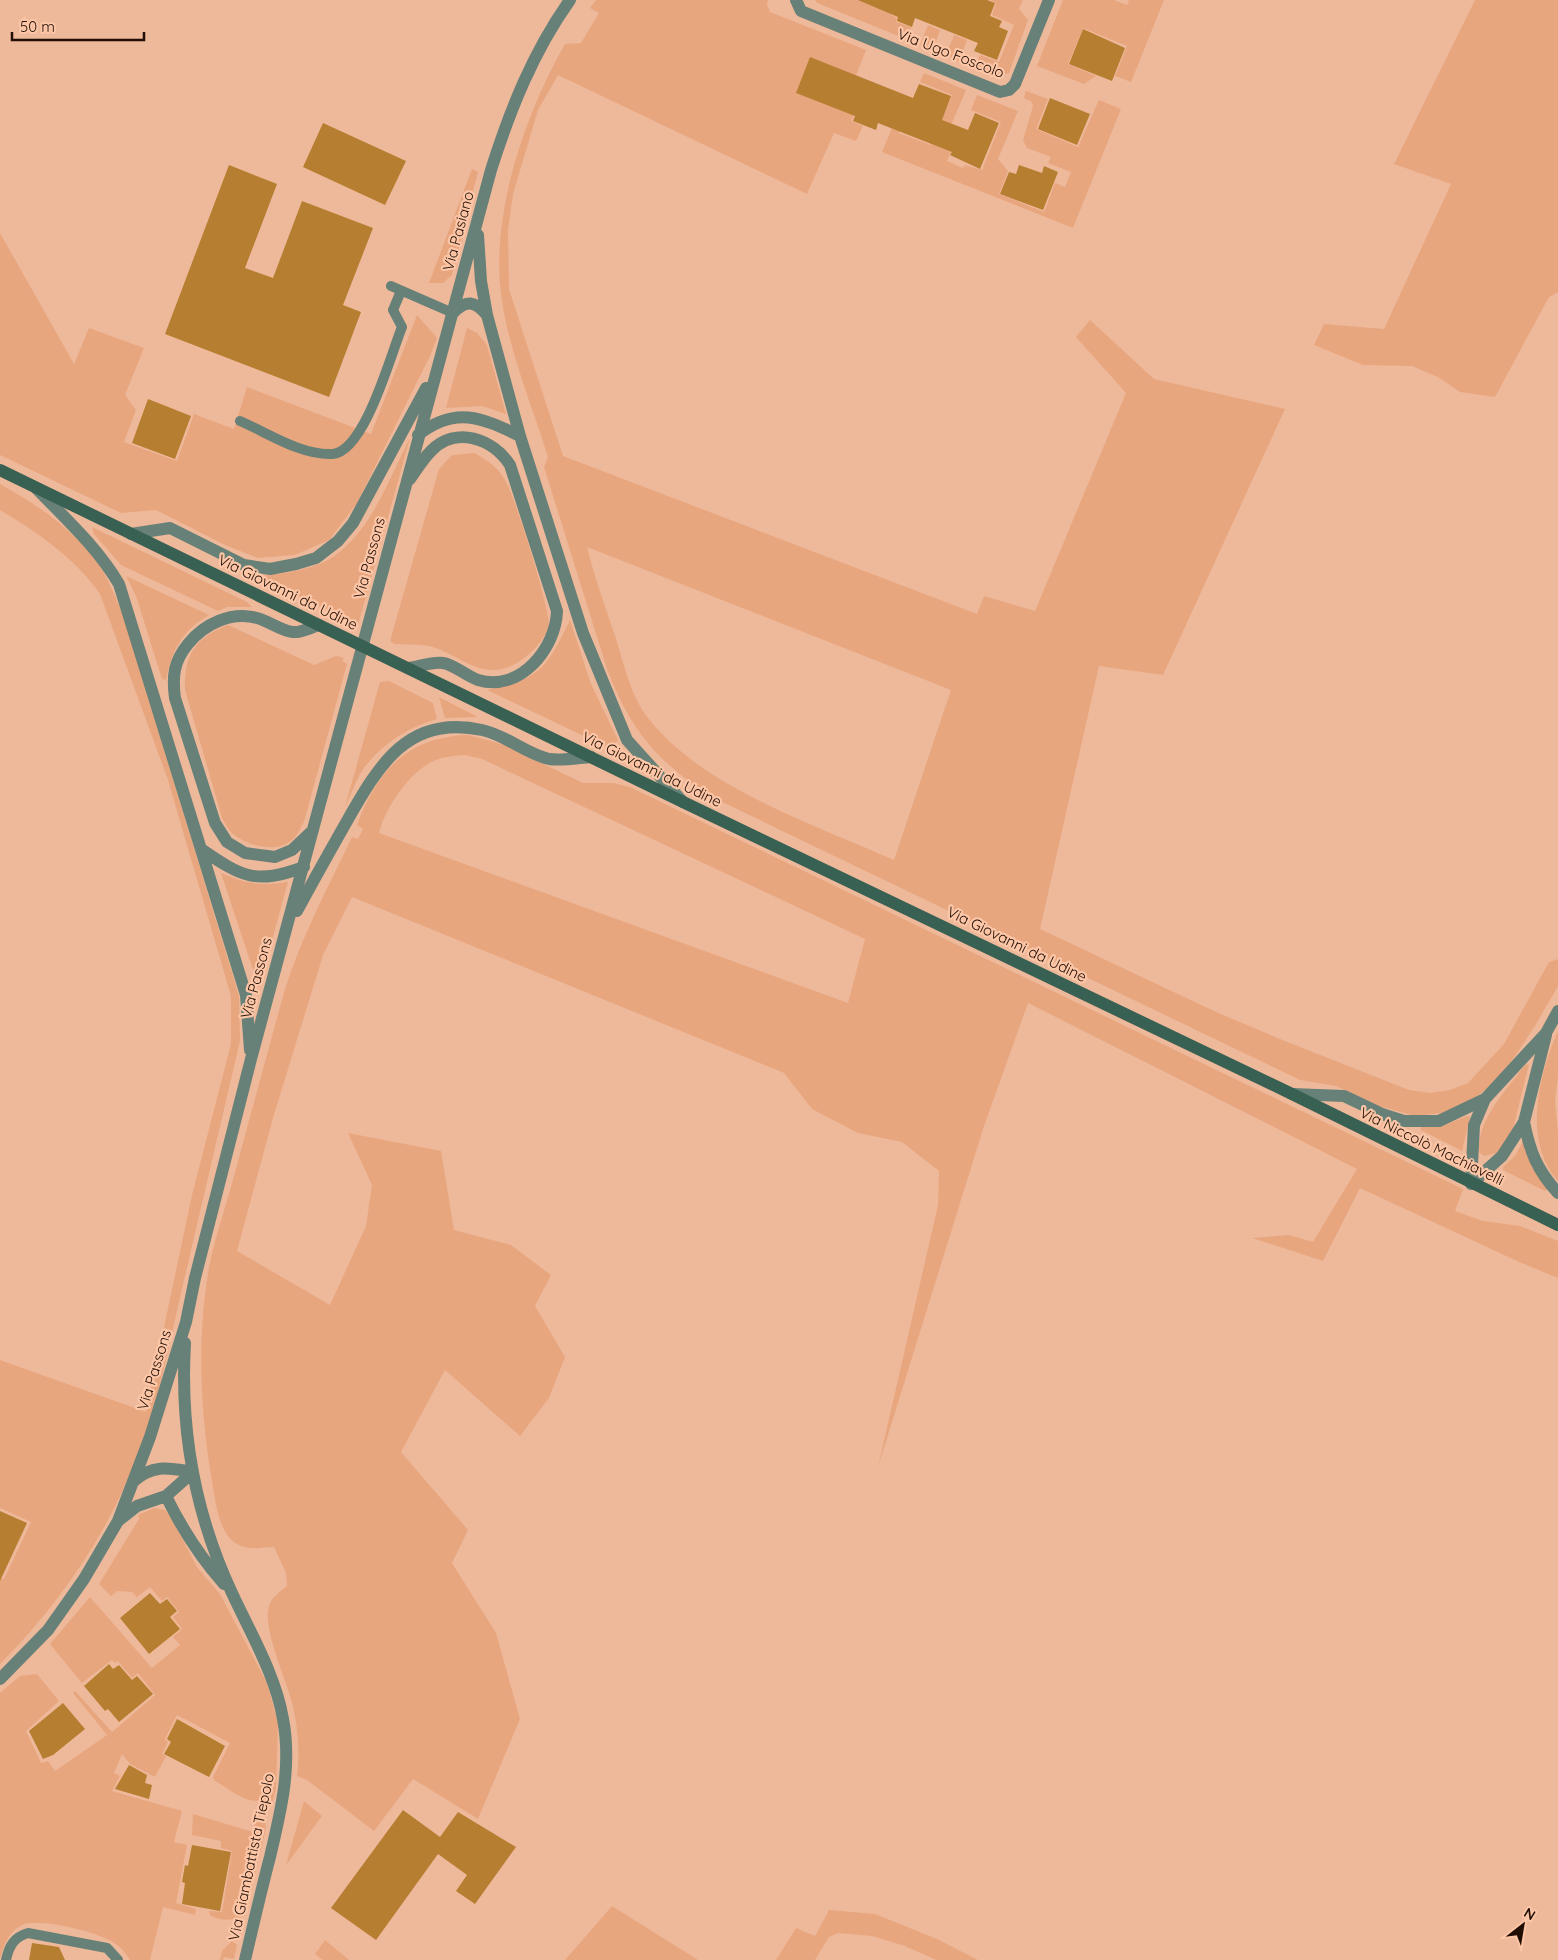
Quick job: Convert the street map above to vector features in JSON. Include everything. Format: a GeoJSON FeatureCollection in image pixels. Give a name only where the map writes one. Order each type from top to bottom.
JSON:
{"type":"FeatureCollection","features":[{"type":"Feature","properties":{"kind":"main road","name":"Via Giovanni da Udine"},"geometry":{"type":"LineString","coordinates":[[0,470],[682,802],[1292,1094]]}},
{"type":"Feature","properties":{"kind":"main road","name":"Via Niccolò Machiavelli"},"geometry":{"type":"LineString","coordinates":[[1292,1094],[1471,1184],[1558,1225]]}},
{"type":"Feature","properties":{"kind":"street","name":"Via Pasiano"},"geometry":{"type":"LineString","coordinates":[[407,482],[418,435],[508,117],[530,66],[557,18],[570,0]]}},
{"type":"Feature","properties":{"kind":"street","name":"Via Ugo Foscolo"},"geometry":{"type":"LineString","coordinates":[[796,0],[801,11],[1000,92],[1009,90],[1015,84],[1049,0]]}},
{"type":"Feature","properties":{"kind":"street"},"geometry":{"type":"LineString","coordinates":[[477,225],[481,281],[487,315],[520,436],[583,633],[628,740],[682,802]]}},
{"type":"Feature","properties":{"kind":"street"},"geometry":{"type":"LineString","coordinates":[[453,313],[461,304],[469,302],[479,306],[487,315]]}},
{"type":"Feature","properties":{"kind":"street"},"geometry":{"type":"LineString","coordinates":[[131,534],[170,528],[244,565],[270,568],[296,564],[316,558],[338,541],[354,524],[438,364]]}},
{"type":"Feature","properties":{"kind":"street"},"geometry":{"type":"LineString","coordinates":[[418,435],[434,423],[460,417],[494,423],[520,436]]}},
{"type":"Feature","properties":{"kind":"street"},"geometry":{"type":"LineString","coordinates":[[407,482],[431,450],[441,443],[470,436],[484,440],[496,448],[510,465],[557,610],[557,625],[544,653],[529,668],[515,677],[498,681],[479,680],[442,663],[408,668]]}},
{"type":"Feature","properties":{"kind":"street","name":"Via Passons"},"geometry":{"type":"LineString","coordinates":[[0,1679],[48,1630],[84,1579],[118,1522],[150,1437],[186,1322],[195,1278],[251,1058],[407,482]]}},
{"type":"Feature","properties":{"kind":"street"},"geometry":{"type":"LineString","coordinates":[[34,486],[86,538],[104,560],[119,584],[246,995],[251,1058]]}},
{"type":"Feature","properties":{"kind":"street"},"geometry":{"type":"LineString","coordinates":[[312,831],[292,850],[275,857],[245,854],[227,842],[215,823],[175,698],[173,684],[174,666],[192,638],[224,618],[256,618],[294,632],[319,625]]}},
{"type":"Feature","properties":{"kind":"street"},"geometry":{"type":"LineString","coordinates":[[286,930],[368,783],[400,745],[414,736],[443,728],[460,726],[484,730],[549,759],[591,757]]}},
{"type":"Feature","properties":{"kind":"street"},"geometry":{"type":"LineString","coordinates":[[201,849],[232,869],[260,878],[279,876],[304,867]]}},
{"type":"Feature","properties":{"kind":"street"},"geometry":{"type":"LineString","coordinates":[[1471,1184],[1474,1125],[1485,1099],[1546,1033],[1558,1011]]}},
{"type":"Feature","properties":{"kind":"street"},"geometry":{"type":"LineString","coordinates":[[1471,1184],[1502,1156],[1524,1122],[1546,1033]]}},
{"type":"Feature","properties":{"kind":"street"},"geometry":{"type":"LineString","coordinates":[[1292,1094],[1344,1096],[1382,1114],[1404,1121],[1421,1122],[1438,1121],[1485,1099]]}},
{"type":"Feature","properties":{"kind":"street"},"geometry":{"type":"LineString","coordinates":[[1524,1122],[1530,1152],[1558,1193]]}},
{"type":"Feature","properties":{"kind":"street","name":"Via Giambattista Tiepolo"},"geometry":{"type":"LineString","coordinates":[[186,1322],[182,1386],[185,1426],[203,1520],[231,1592],[258,1647],[276,1693],[283,1718],[287,1756],[281,1810],[245,1960]]}},
{"type":"Feature","properties":{"kind":"street"},"geometry":{"type":"LineString","coordinates":[[134,1481],[144,1472],[164,1468],[193,1472]]}},
{"type":"Feature","properties":{"kind":"street","name":"Via Passons"},"geometry":{"type":"LineString","coordinates":[[118,1522],[137,1506],[166,1496],[193,1472]]}},
{"type":"Feature","properties":{"kind":"street","name":"Via Giambattista Tiepolo"},"geometry":{"type":"LineString","coordinates":[[166,1496],[183,1531],[205,1562],[231,1592]]}},
{"type":"Feature","properties":{"kind":"lane"},"geometry":{"type":"LineString","coordinates":[[391,286],[453,313]]}},
{"type":"Feature","properties":{"kind":"lane"},"geometry":{"type":"LineString","coordinates":[[240,421],[313,452],[336,454],[348,448],[366,424],[402,327],[393,310],[401,291]]}},
{"type":"Feature","properties":{"kind":"lane"},"geometry":{"type":"LineString","coordinates":[[6,1960],[12,1943],[20,1935],[28,1933],[107,1948],[118,1960]]}},
{"type":"Feature","properties":{"kind":"shaded area"},"geometry":{"type":"Polygon","coordinates":[[[596,0],[768,0],[767,4],[770,12],[866,50],[853,83],[855,113],[851,121],[863,126],[856,141],[834,133],[807,194],[558,75],[538,110],[513,194],[508,230],[509,289],[563,456],[977,614],[984,596],[1035,611],[1126,393],[1076,337],[1090,320],[1154,379],[1285,409],[1163,675],[1099,666],[1040,929],[1216,1012],[1409,1090],[1430,1093],[1450,1090],[1468,1083],[1504,1044],[1549,962],[1558,959],[1558,986],[1535,1026],[1507,1068],[1485,1090],[1466,1105],[1443,1113],[1415,1116],[1379,1106],[1336,1086],[1300,1080],[716,799],[678,773],[649,744],[626,711],[607,669],[544,467],[548,457],[510,341],[502,301],[499,269],[505,202],[513,168],[524,135],[536,103],[565,44],[581,43],[599,13],[590,8],[596,0]],[[587,547],[627,676],[636,698],[648,718],[671,743],[729,785],[796,818],[894,860],[951,690],[587,547]]]}},
{"type":"Feature","properties":{"kind":"shaded area"},"geometry":{"type":"Polygon","coordinates":[[[815,0],[895,0],[890,14],[897,18],[896,22],[911,27],[906,39],[817,3],[815,0]]]}},
{"type":"Feature","properties":{"kind":"shaded area"},"geometry":{"type":"Polygon","coordinates":[[[990,0],[1023,0],[1019,9],[1028,20],[1009,73],[998,76],[975,67],[980,55],[999,62],[1014,25],[992,15],[996,3],[990,0]]]}},
{"type":"Feature","properties":{"kind":"shaded area"},"geometry":{"type":"Polygon","coordinates":[[[1063,0],[1114,0],[1127,5],[1129,0],[1164,0],[1131,82],[1115,76],[1127,46],[1083,28],[1068,64],[1096,76],[1084,84],[1037,66],[1063,0]]]}},
{"type":"Feature","properties":{"kind":"shaded area"},"geometry":{"type":"Polygon","coordinates":[[[1475,0],[1558,0],[1558,292],[1549,297],[1495,397],[1460,392],[1438,377],[1412,366],[1363,365],[1314,345],[1324,324],[1384,329],[1451,184],[1394,164],[1475,0]]]}},
{"type":"Feature","properties":{"kind":"shaded area"},"geometry":{"type":"Polygon","coordinates":[[[928,25],[940,30],[933,50],[920,45],[928,25]]]}},
{"type":"Feature","properties":{"kind":"shaded area"},"geometry":{"type":"Polygon","coordinates":[[[954,35],[967,40],[959,61],[946,55],[954,35]]]}},
{"type":"Feature","properties":{"kind":"shaded area"},"geometry":{"type":"Polygon","coordinates":[[[924,73],[966,90],[949,130],[957,137],[947,161],[963,168],[965,165],[982,170],[1001,122],[971,110],[977,95],[1018,111],[998,159],[1008,171],[999,194],[1044,212],[1055,183],[1065,187],[1071,172],[1048,163],[1051,157],[1027,148],[1023,140],[1033,106],[1031,101],[1024,98],[1026,91],[1048,99],[1036,129],[1078,147],[1099,100],[1121,109],[1073,228],[882,152],[899,111],[907,114],[899,133],[931,145],[952,95],[920,82],[924,73]]]}},
{"type":"Feature","properties":{"kind":"shaded area"},"geometry":{"type":"Polygon","coordinates":[[[472,169],[478,172],[452,275],[443,283],[429,283],[472,169]]]}},
{"type":"Feature","properties":{"kind":"shaded area"},"geometry":{"type":"Polygon","coordinates":[[[0,233],[74,364],[89,328],[144,348],[125,395],[136,410],[124,442],[177,461],[194,414],[234,429],[247,387],[371,434],[417,315],[437,338],[430,356],[357,503],[329,540],[295,555],[258,558],[225,545],[156,510],[121,513],[0,455],[0,233]]]}},
{"type":"Feature","properties":{"kind":"shaded area"},"geometry":{"type":"Polygon","coordinates":[[[467,328],[477,333],[487,345],[506,414],[482,406],[446,408],[467,328]]]}},
{"type":"Feature","properties":{"kind":"shaded area"},"geometry":{"type":"Polygon","coordinates":[[[410,438],[358,625],[258,576],[301,570],[326,561],[341,551],[366,523],[376,507],[410,438]]]}},
{"type":"Feature","properties":{"kind":"shaded area"},"geometry":{"type":"Polygon","coordinates":[[[474,453],[495,467],[510,489],[531,552],[549,625],[539,644],[528,655],[511,666],[488,670],[468,664],[429,646],[395,644],[390,641],[439,469],[452,455],[474,453]]]}},
{"type":"Feature","properties":{"kind":"shaded area"},"geometry":{"type":"Polygon","coordinates":[[[0,484],[40,508],[77,539],[101,568],[123,614],[239,996],[240,1041],[163,1374],[146,1434],[134,1466],[104,1528],[86,1557],[46,1613],[0,1664],[0,1578],[4,1579],[31,1522],[0,1508],[0,1360],[146,1412],[192,1195],[231,1044],[231,996],[168,780],[100,594],[67,557],[28,527],[0,510],[0,484]]]}},
{"type":"Feature","properties":{"kind":"shaded area"},"geometry":{"type":"Polygon","coordinates":[[[92,527],[247,602],[252,607],[227,607],[218,611],[121,565],[94,534],[92,527]]]}},
{"type":"Feature","properties":{"kind":"shaded area"},"geometry":{"type":"Polygon","coordinates":[[[126,576],[209,615],[191,628],[180,642],[175,650],[166,680],[162,679],[136,596],[126,576]]]}},
{"type":"Feature","properties":{"kind":"shaded area"},"geometry":{"type":"Polygon","coordinates":[[[570,620],[591,684],[618,740],[611,749],[487,690],[519,681],[540,669],[555,650],[570,620]]]}},
{"type":"Feature","properties":{"kind":"shaded area"},"geometry":{"type":"Polygon","coordinates":[[[228,625],[314,665],[336,656],[344,658],[342,661],[347,664],[304,822],[296,836],[282,846],[265,847],[256,845],[240,839],[230,831],[222,818],[185,690],[187,666],[189,657],[194,649],[207,636],[228,625]]]}},
{"type":"Feature","properties":{"kind":"shaded area"},"geometry":{"type":"Polygon","coordinates":[[[389,681],[433,703],[437,719],[406,732],[379,751],[361,772],[345,807],[380,682],[389,681]]]}},
{"type":"Feature","properties":{"kind":"shaded area"},"geometry":{"type":"Polygon","coordinates":[[[439,697],[478,717],[445,718],[439,697]]]}},
{"type":"Feature","properties":{"kind":"shaded area"},"geometry":{"type":"Polygon","coordinates":[[[468,735],[502,744],[583,783],[613,783],[630,787],[1463,1189],[1455,1211],[1483,1221],[1520,1226],[1558,1241],[1558,1278],[1519,1262],[1360,1188],[1323,1261],[1252,1238],[1289,1235],[1313,1242],[1357,1169],[1028,1003],[984,1126],[878,1467],[938,1205],[939,1171],[902,1142],[858,1133],[812,1109],[784,1073],[352,897],[323,955],[273,1118],[237,1251],[330,1305],[366,1226],[372,1185],[348,1133],[441,1151],[454,1230],[511,1245],[551,1275],[535,1306],[565,1357],[549,1398],[520,1436],[445,1370],[401,1452],[468,1530],[452,1563],[496,1633],[520,1719],[478,1819],[413,1779],[374,1831],[307,1780],[297,1776],[298,1739],[296,1721],[272,1640],[268,1616],[272,1600],[287,1586],[286,1573],[274,1547],[250,1548],[241,1546],[230,1539],[221,1523],[214,1493],[204,1424],[201,1345],[205,1293],[214,1244],[285,989],[299,950],[352,837],[358,839],[363,829],[357,825],[374,788],[397,760],[411,750],[428,742],[447,737],[468,735]],[[465,755],[446,757],[432,762],[420,770],[404,785],[391,804],[379,833],[848,1003],[865,939],[482,759],[465,755]]]}},
{"type":"Feature","properties":{"kind":"shaded area"},"geometry":{"type":"Polygon","coordinates":[[[221,873],[238,880],[254,883],[288,882],[259,988],[221,873]]]}},
{"type":"Feature","properties":{"kind":"shaded area"},"geometry":{"type":"Polygon","coordinates":[[[1558,1031],[1558,1076],[1555,1101],[1558,1132],[1558,1181],[1547,1165],[1540,1147],[1537,1128],[1537,1108],[1545,1067],[1558,1031]]]}},
{"type":"Feature","properties":{"kind":"shaded area"},"geometry":{"type":"Polygon","coordinates":[[[1529,1064],[1513,1129],[1497,1153],[1484,1156],[1479,1152],[1480,1139],[1488,1116],[1494,1105],[1525,1065],[1529,1064]]]}},
{"type":"Feature","properties":{"kind":"shaded area"},"geometry":{"type":"Polygon","coordinates":[[[1467,1116],[1470,1117],[1462,1151],[1421,1130],[1421,1126],[1445,1125],[1467,1116]]]}},
{"type":"Feature","properties":{"kind":"shaded area"},"geometry":{"type":"Polygon","coordinates":[[[1523,1141],[1526,1141],[1532,1168],[1548,1187],[1545,1191],[1503,1170],[1503,1167],[1515,1156],[1523,1141]]]}},
{"type":"Feature","properties":{"kind":"shaded area"},"geometry":{"type":"Polygon","coordinates":[[[154,1508],[165,1510],[171,1517],[197,1567],[220,1594],[267,1683],[278,1723],[276,1788],[272,1804],[259,1806],[260,1800],[255,1801],[243,1798],[215,1781],[213,1777],[230,1743],[177,1715],[165,1739],[168,1742],[162,1754],[166,1756],[155,1777],[130,1764],[122,1754],[114,1773],[120,1776],[112,1791],[182,1811],[174,1842],[187,1845],[176,1903],[196,1909],[195,1915],[163,1907],[150,1960],[130,1960],[117,1945],[104,1937],[67,1927],[40,1923],[22,1925],[13,1931],[5,1944],[0,1959],[0,1693],[20,1676],[37,1674],[59,1701],[26,1731],[41,1763],[48,1761],[55,1771],[107,1735],[73,1693],[75,1691],[112,1732],[155,1695],[138,1673],[132,1678],[118,1661],[115,1663],[112,1660],[82,1683],[50,1644],[90,1597],[152,1668],[180,1645],[173,1637],[182,1629],[173,1617],[179,1612],[167,1597],[162,1601],[150,1587],[137,1597],[132,1592],[117,1591],[111,1596],[99,1584],[139,1519],[138,1515],[154,1508]]]}},
{"type":"Feature","properties":{"kind":"shaded area"},"geometry":{"type":"Polygon","coordinates":[[[304,1801],[322,1816],[286,1865],[304,1801]]]}},
{"type":"Feature","properties":{"kind":"shaded area"},"geometry":{"type":"Polygon","coordinates":[[[193,1814],[253,1832],[257,1816],[265,1819],[266,1828],[245,1916],[227,1920],[218,1919],[210,1915],[209,1911],[222,1912],[232,1851],[221,1848],[221,1841],[192,1835],[193,1814]]]}},
{"type":"Feature","properties":{"kind":"shaded area"},"geometry":{"type":"Polygon","coordinates":[[[612,1906],[698,1960],[565,1960],[612,1906]]]}},
{"type":"Feature","properties":{"kind":"shaded area"},"geometry":{"type":"Polygon","coordinates":[[[829,1910],[875,1914],[937,1939],[978,1960],[936,1960],[905,1946],[872,1936],[838,1933],[829,1937],[815,1960],[776,1960],[796,1928],[815,1936],[829,1910]]]}},
{"type":"Feature","properties":{"kind":"shaded area"},"geometry":{"type":"Polygon","coordinates":[[[325,1940],[349,1960],[323,1960],[315,1954],[325,1940]]]}},
{"type":"Feature","properties":{"kind":"shaded area"},"geometry":{"type":"Polygon","coordinates":[[[232,1941],[237,1945],[234,1959],[224,1957],[223,1960],[220,1960],[222,1951],[232,1941]]]}},
{"type":"Feature","properties":{"kind":"building"},"geometry":{"type":"Polygon","coordinates":[[[858,0],[987,0],[995,3],[990,16],[1002,21],[999,27],[1008,31],[997,60],[974,51],[978,43],[915,18],[912,27],[897,21],[898,17],[858,0]]]}},
{"type":"Feature","properties":{"kind":"building"},"geometry":{"type":"Polygon","coordinates":[[[1083,29],[1125,48],[1112,81],[1069,64],[1083,29]]]}},
{"type":"Feature","properties":{"kind":"building"},"geometry":{"type":"Polygon","coordinates":[[[810,57],[913,98],[919,84],[951,96],[942,120],[968,130],[975,113],[999,123],[980,169],[950,155],[952,152],[878,123],[876,130],[853,121],[855,116],[796,93],[810,57]]]}},
{"type":"Feature","properties":{"kind":"building"},"geometry":{"type":"Polygon","coordinates":[[[1050,98],[1090,114],[1077,145],[1038,129],[1050,98]]]}},
{"type":"Feature","properties":{"kind":"building"},"geometry":{"type":"Polygon","coordinates":[[[323,123],[406,161],[385,205],[303,167],[323,123]]]}},
{"type":"Feature","properties":{"kind":"building"},"geometry":{"type":"Polygon","coordinates":[[[229,165],[277,184],[245,268],[273,278],[302,201],[373,228],[343,305],[361,312],[329,397],[165,334],[229,165]]]}},
{"type":"Feature","properties":{"kind":"building"},"geometry":{"type":"Polygon","coordinates":[[[1019,165],[1042,173],[1044,166],[1058,172],[1043,210],[1000,194],[1009,172],[1016,174],[1019,165]]]}},
{"type":"Feature","properties":{"kind":"building"},"geometry":{"type":"Polygon","coordinates":[[[148,399],[191,416],[175,459],[132,443],[148,399]]]}},
{"type":"Feature","properties":{"kind":"building"},"geometry":{"type":"Polygon","coordinates":[[[0,1511],[27,1523],[0,1581],[0,1511]]]}},
{"type":"Feature","properties":{"kind":"building"},"geometry":{"type":"Polygon","coordinates":[[[150,1593],[160,1604],[167,1599],[177,1611],[170,1617],[180,1629],[149,1654],[120,1618],[150,1593]]]}},
{"type":"Feature","properties":{"kind":"building"},"geometry":{"type":"Polygon","coordinates":[[[109,1664],[113,1669],[119,1665],[132,1680],[137,1676],[153,1694],[119,1722],[108,1709],[105,1711],[84,1686],[109,1664]]]}},
{"type":"Feature","properties":{"kind":"building"},"geometry":{"type":"Polygon","coordinates":[[[63,1703],[85,1729],[53,1755],[43,1759],[29,1731],[63,1703]]]}},
{"type":"Feature","properties":{"kind":"building"},"geometry":{"type":"Polygon","coordinates":[[[177,1719],[225,1746],[209,1777],[164,1754],[171,1742],[167,1739],[177,1719]]]}},
{"type":"Feature","properties":{"kind":"building"},"geometry":{"type":"Polygon","coordinates":[[[129,1765],[147,1775],[145,1783],[152,1785],[149,1799],[115,1789],[129,1765]]]}},
{"type":"Feature","properties":{"kind":"building"},"geometry":{"type":"Polygon","coordinates":[[[403,1810],[440,1837],[458,1812],[516,1847],[475,1904],[456,1891],[467,1875],[438,1854],[376,1940],[331,1908],[403,1810]]]}},
{"type":"Feature","properties":{"kind":"building"},"geometry":{"type":"Polygon","coordinates":[[[192,1845],[231,1852],[220,1911],[182,1904],[185,1883],[182,1882],[185,1865],[188,1866],[192,1845]]]}},
{"type":"Feature","properties":{"kind":"building"},"geometry":{"type":"Polygon","coordinates":[[[32,1943],[59,1947],[65,1960],[29,1960],[32,1943]]]}}]}
